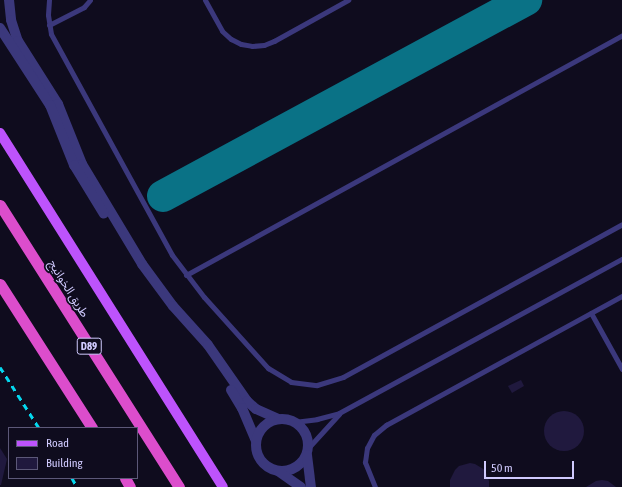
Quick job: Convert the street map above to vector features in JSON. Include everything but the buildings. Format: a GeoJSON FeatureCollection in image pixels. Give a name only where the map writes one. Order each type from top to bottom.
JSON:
{"type":"FeatureCollection","features":[{"type":"Feature","properties":{"kind":"highway","name":"طريق الخوانيج"},"geometry":{"type":"LineString","coordinates":[[0,205],[179,487]]}},
{"type":"Feature","properties":{"kind":"highway"},"geometry":{"type":"LineString","coordinates":[[0,284],[91,427]]}},
{"type":"Feature","properties":{"kind":"main road"},"geometry":{"type":"LineString","coordinates":[[1,133],[223,487]]}},
{"type":"Feature","properties":{"kind":"street"},"geometry":{"type":"LineString","coordinates":[[0,7],[8,0]]}},
{"type":"Feature","properties":{"kind":"street"},"geometry":{"type":"LineString","coordinates":[[8,0],[11,20],[18,41],[58,104],[82,164],[142,264],[173,306],[208,345],[247,401],[256,409],[278,419],[294,422],[303,430],[306,435],[311,487]]}},
{"type":"Feature","properties":{"kind":"street"},"geometry":{"type":"LineString","coordinates":[[0,28],[50,105],[72,160],[99,206],[152,289],[219,370],[242,408],[256,440],[258,457],[270,469],[278,472],[301,487]]}},
{"type":"Feature","properties":{"kind":"street"},"geometry":{"type":"LineString","coordinates":[[256,440],[261,429],[266,424],[278,419]]}},
{"type":"Feature","properties":{"kind":"street"},"geometry":{"type":"LineString","coordinates":[[278,472],[295,468],[302,463],[308,451]]}},
{"type":"Feature","properties":{"kind":"lane"},"geometry":{"type":"LineString","coordinates":[[49,0],[49,25],[51,34],[172,255],[186,275],[268,368],[291,382],[317,385],[343,377],[622,224]]}},
{"type":"Feature","properties":{"kind":"lane"},"geometry":{"type":"LineString","coordinates":[[49,25],[84,7],[90,0]]}},
{"type":"Feature","properties":{"kind":"lane"},"geometry":{"type":"LineString","coordinates":[[205,0],[222,31],[230,39],[241,44],[252,46],[264,45],[274,41],[348,0]]}},
{"type":"Feature","properties":{"kind":"lane"},"geometry":{"type":"LineString","coordinates":[[186,275],[622,35]]}},
{"type":"Feature","properties":{"kind":"lane"},"geometry":{"type":"LineString","coordinates":[[294,422],[317,419],[339,413],[622,259]]}},
{"type":"Feature","properties":{"kind":"lane"},"geometry":{"type":"LineString","coordinates":[[375,487],[366,462],[367,448],[374,435],[386,425],[622,296]]}},
{"type":"Feature","properties":{"kind":"lane"},"geometry":{"type":"LineString","coordinates":[[591,313],[622,368]]}},
{"type":"Feature","properties":{"kind":"lane"},"geometry":{"type":"LineString","coordinates":[[308,451],[339,413]]}},
{"type":"Feature","properties":{"kind":"taxiway"},"geometry":{"type":"LineString","coordinates":[[163,196],[526,0]]}},
{"type":"Feature","properties":{"kind":"railway"},"geometry":{"type":"LineString","coordinates":[[0,367],[38,427]]}},
{"type":"Feature","properties":{"kind":"railway"},"geometry":{"type":"LineString","coordinates":[[73,479],[77,487]]}}]}
